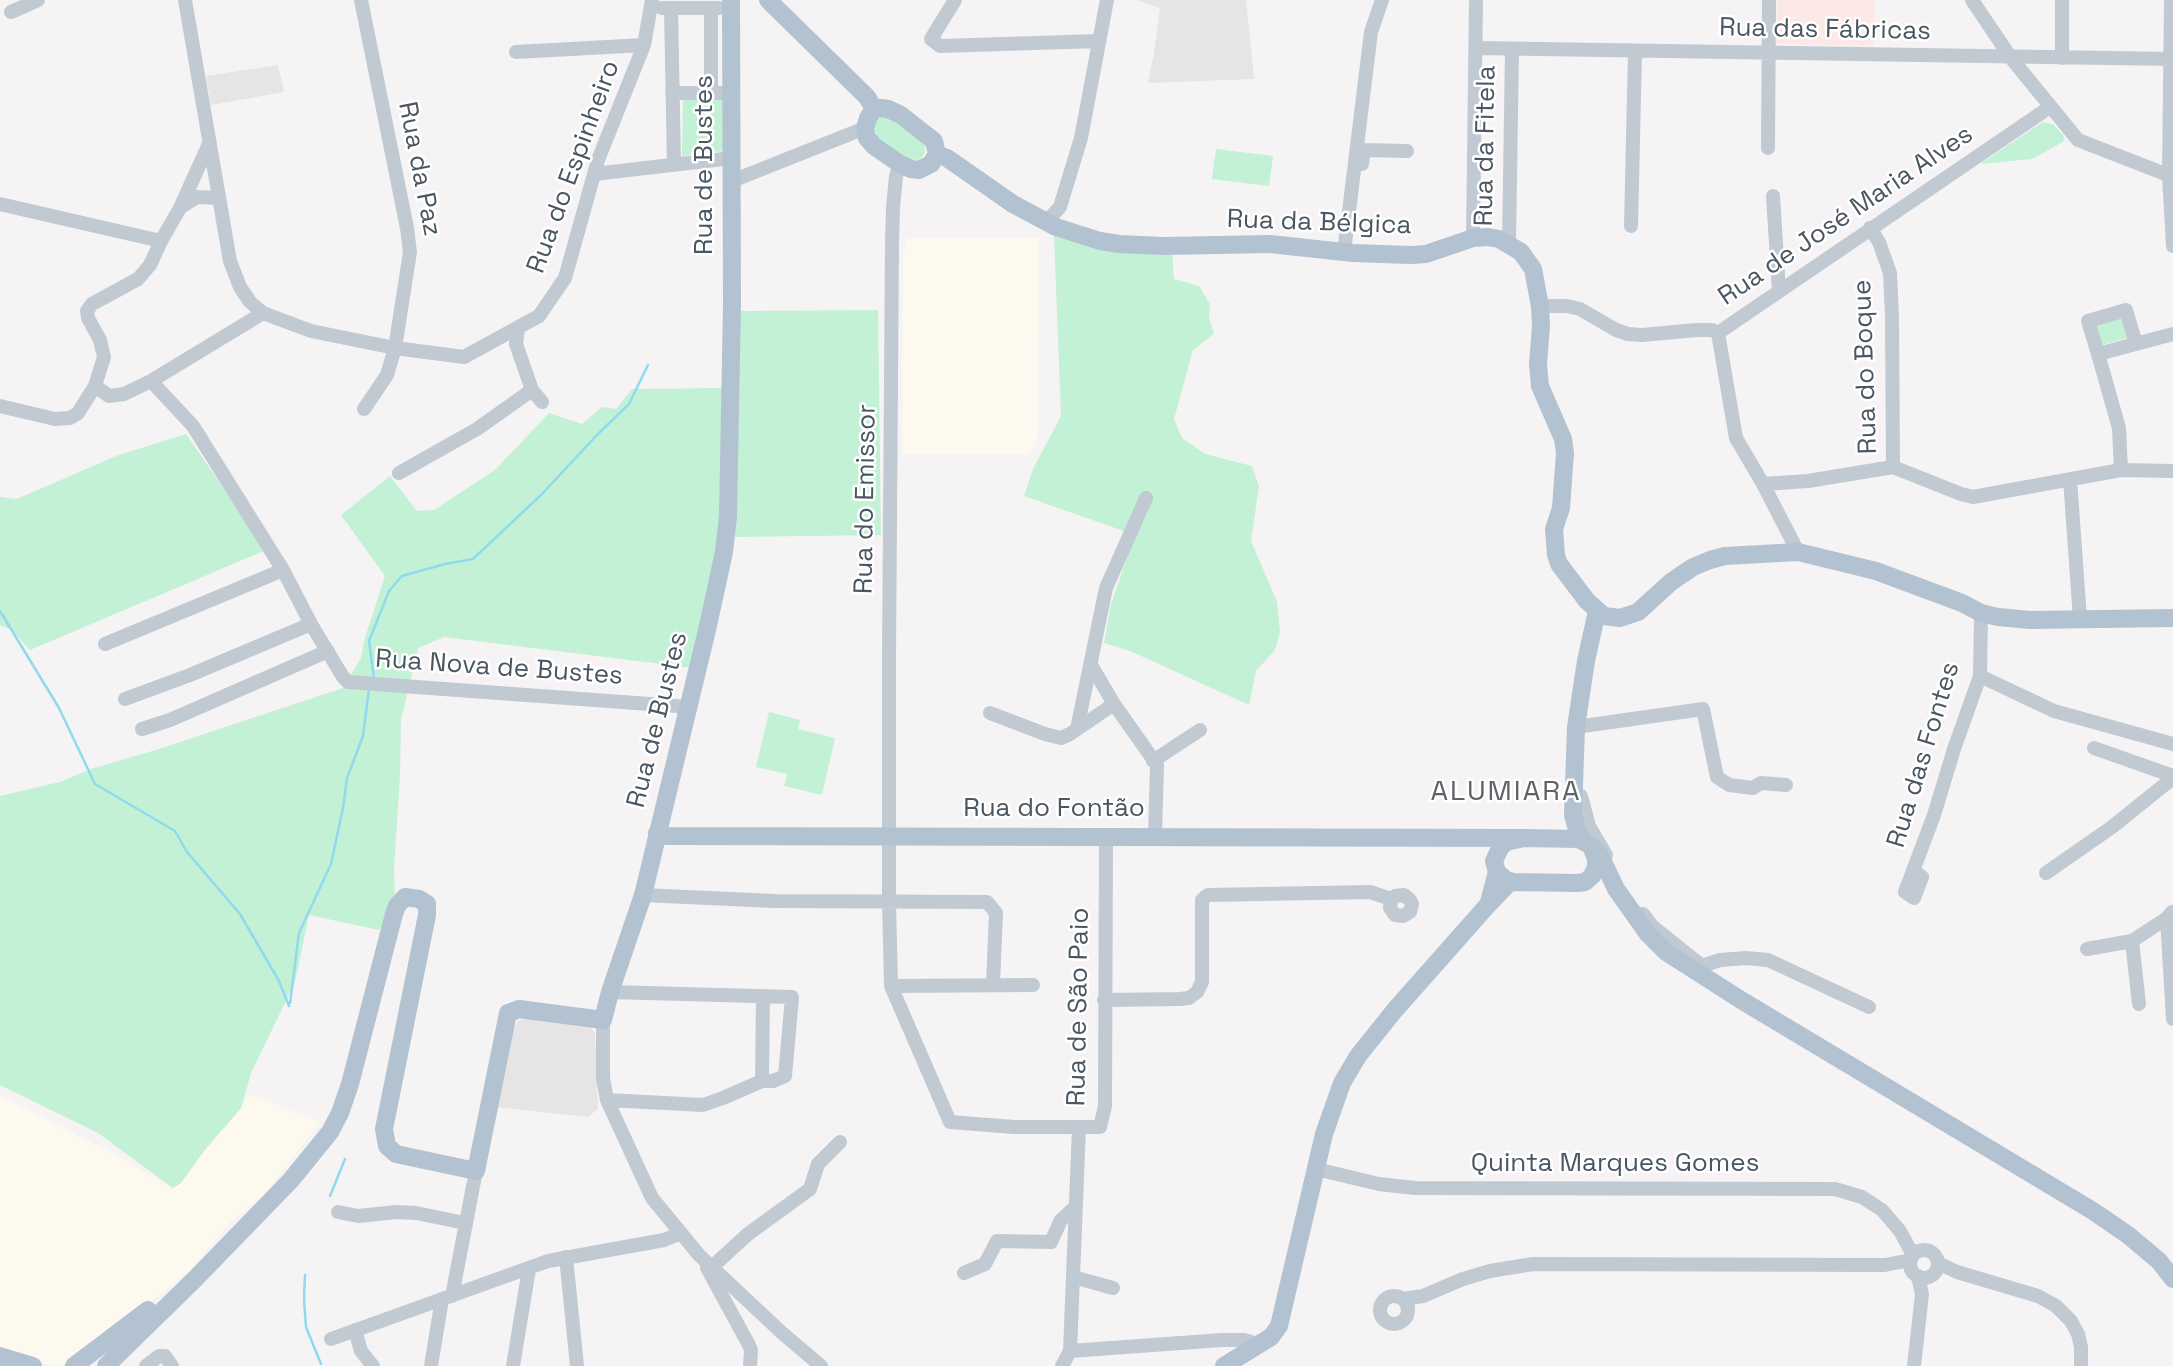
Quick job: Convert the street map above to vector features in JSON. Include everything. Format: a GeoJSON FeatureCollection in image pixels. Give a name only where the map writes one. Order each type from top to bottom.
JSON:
{"type":"FeatureCollection","features":[{"type":"Feature","properties":{"kind":"main road"},"geometry":{"type":"LineString","coordinates":[[768,0],[867,97],[874,109],[865,128],[867,138],[874,146],[900,164],[919,170],[930,164],[937,154]]}},
{"type":"Feature","properties":{"kind":"main road","name":"Rua de Bustes"},"geometry":{"type":"LineString","coordinates":[[603,1020],[643,895],[719,579],[728,516],[731,4]]}},
{"type":"Feature","properties":{"kind":"main road","name":"Rua da Bélgica"},"geometry":{"type":"LineString","coordinates":[[874,109],[887,109],[901,116],[934,141],[937,154],[947,158],[1013,204],[1073,233],[1119,244],[1270,244],[1411,255],[1426,254],[1474,238],[1488,237],[1509,244]]}},
{"type":"Feature","properties":{"kind":"main road"},"geometry":{"type":"LineString","coordinates":[[1509,244],[1521,252],[1533,269],[1541,326],[1538,374],[1543,395],[1563,439],[1565,453],[1562,508],[1554,529],[1556,555],[1559,564],[1597,611],[1610,618],[1638,612],[1671,582],[1693,567],[1710,560],[1725,556],[1798,552],[1876,571],[1962,603],[1980,613],[1998,617],[2030,620],[2173,618]]}},
{"type":"Feature","properties":{"kind":"main road"},"geometry":{"type":"LineString","coordinates":[[1597,611],[1576,727],[1573,815],[1578,833],[1600,855],[1616,888],[1648,934],[1666,951],[2093,1211],[2129,1235],[2159,1261],[2173,1279]]}},
{"type":"Feature","properties":{"kind":"main road"},"geometry":{"type":"LineString","coordinates":[[1552,838],[1573,815]]}},
{"type":"Feature","properties":{"kind":"main road","name":"Rua do Fontão"},"geometry":{"type":"LineString","coordinates":[[657,833],[1552,838],[1587,843]]}},
{"type":"Feature","properties":{"kind":"main road"},"geometry":{"type":"LineString","coordinates":[[1486,906],[1492,893],[1500,848],[1506,842],[1524,838]]}},
{"type":"Feature","properties":{"kind":"main road","name":"Rua do Fontão"},"geometry":{"type":"LineString","coordinates":[[1451,839],[1469,843],[1483,851],[1506,880],[1513,882]]}},
{"type":"Feature","properties":{"kind":"main road"},"geometry":{"type":"LineString","coordinates":[[1578,883],[1590,879],[1596,867],[1596,859],[1587,843]]}},
{"type":"Feature","properties":{"kind":"main road"},"geometry":{"type":"LineString","coordinates":[[1224,1366],[1275,1334],[1281,1322],[1330,1114],[1342,1083],[1358,1056],[1394,1011],[1486,906],[1513,882],[1601,884],[1616,888]]}},
{"type":"Feature","properties":{"kind":"main road"},"geometry":{"type":"LineString","coordinates":[[106,1366],[302,1169],[335,1123],[350,1084],[394,914],[405,897],[419,899],[427,904],[427,915],[384,1129],[387,1146],[396,1154],[476,1171],[508,1013],[519,1009],[603,1020]]}},
{"type":"Feature","properties":{"kind":"main road"},"geometry":{"type":"LineString","coordinates":[[74,1366],[218,1253]]}},
{"type":"Feature","properties":{"kind":"main road"},"geometry":{"type":"LineString","coordinates":[[0,1356],[33,1366]]}},
{"type":"Feature","properties":{"kind":"street"},"geometry":{"type":"LineString","coordinates":[[11,12],[38,0]]}},
{"type":"Feature","properties":{"kind":"street","name":"Rua do Espinheiro"},"geometry":{"type":"LineString","coordinates":[[185,0],[230,261],[240,287],[250,302],[262,313],[311,331],[395,348],[464,357],[539,316],[565,278],[594,174],[645,45],[652,4]]}},
{"type":"Feature","properties":{"kind":"street","name":"Rua da Paz"},"geometry":{"type":"LineString","coordinates":[[361,0],[410,252],[395,348],[387,375],[364,409]]}},
{"type":"Feature","properties":{"kind":"street"},"geometry":{"type":"LineString","coordinates":[[955,0],[931,39],[940,46],[1100,41]]}},
{"type":"Feature","properties":{"kind":"street"},"geometry":{"type":"LineString","coordinates":[[1046,222],[1060,207],[1081,138],[1107,0]]}},
{"type":"Feature","properties":{"kind":"street"},"geometry":{"type":"LineString","coordinates":[[1348,252],[1371,32],[1382,0]]}},
{"type":"Feature","properties":{"kind":"street"},"geometry":{"type":"LineString","coordinates":[[1474,238],[1476,0]]}},
{"type":"Feature","properties":{"kind":"street"},"geometry":{"type":"LineString","coordinates":[[1768,148],[1769,0]]}},
{"type":"Feature","properties":{"kind":"street"},"geometry":{"type":"LineString","coordinates":[[1972,0],[2011,58],[2078,140],[2171,176]]}},
{"type":"Feature","properties":{"kind":"street"},"geometry":{"type":"LineString","coordinates":[[2062,58],[2063,0]]}},
{"type":"Feature","properties":{"kind":"street"},"geometry":{"type":"LineString","coordinates":[[2171,0],[2173,246]]}},
{"type":"Feature","properties":{"kind":"street"},"geometry":{"type":"LineString","coordinates":[[652,4],[671,8],[711,8],[731,4]]}},
{"type":"Feature","properties":{"kind":"street"},"geometry":{"type":"LineString","coordinates":[[671,8],[674,165]]}},
{"type":"Feature","properties":{"kind":"street"},"geometry":{"type":"LineString","coordinates":[[711,8],[711,93]]}},
{"type":"Feature","properties":{"kind":"street"},"geometry":{"type":"LineString","coordinates":[[516,52],[645,45]]}},
{"type":"Feature","properties":{"kind":"street","name":"Rua das Fábricas"},"geometry":{"type":"LineString","coordinates":[[1476,48],[2171,59]]}},
{"type":"Feature","properties":{"kind":"street","name":"Rua da Fitela"},"geometry":{"type":"LineString","coordinates":[[1509,244],[1511,49]]}},
{"type":"Feature","properties":{"kind":"street"},"geometry":{"type":"LineString","coordinates":[[1631,226],[1635,52]]}},
{"type":"Feature","properties":{"kind":"street"},"geometry":{"type":"LineString","coordinates":[[672,93],[731,93]]}},
{"type":"Feature","properties":{"kind":"street","name":"Rua de José Maria Alves"},"geometry":{"type":"LineString","coordinates":[[1540,306],[1580,309],[1628,334],[1704,330],[1718,332],[2050,107]]}},
{"type":"Feature","properties":{"kind":"street"},"geometry":{"type":"LineString","coordinates":[[732,181],[865,128]]}},
{"type":"Feature","properties":{"kind":"street"},"geometry":{"type":"LineString","coordinates":[[0,406],[55,419],[70,418],[78,413],[95,386],[104,357],[100,340],[87,311],[92,304],[138,279],[150,265],[209,144]]}},
{"type":"Feature","properties":{"kind":"street"},"geometry":{"type":"LineString","coordinates":[[1348,252],[1364,150],[1407,151]]}},
{"type":"Feature","properties":{"kind":"street"},"geometry":{"type":"LineString","coordinates":[[594,174],[732,158]]}},
{"type":"Feature","properties":{"kind":"street","name":"Rua do Emissor"},"geometry":{"type":"LineString","coordinates":[[891,986],[889,835],[892,243],[895,186],[900,164]]}},
{"type":"Feature","properties":{"kind":"street"},"geometry":{"type":"LineString","coordinates":[[189,189],[197,182],[207,182],[217,191]]}},
{"type":"Feature","properties":{"kind":"street"},"geometry":{"type":"LineString","coordinates":[[180,208],[197,197],[217,191]]}},
{"type":"Feature","properties":{"kind":"street"},"geometry":{"type":"LineString","coordinates":[[1773,197],[1779,291]]}},
{"type":"Feature","properties":{"kind":"street"},"geometry":{"type":"LineString","coordinates":[[0,204],[160,241]]}},
{"type":"Feature","properties":{"kind":"street","name":"Rua do Boque"},"geometry":{"type":"LineString","coordinates":[[1870,228],[1879,242],[1890,273],[1893,467]]}},
{"type":"Feature","properties":{"kind":"street"},"geometry":{"type":"LineString","coordinates":[[2121,470],[2119,428],[2088,321],[2126,310],[2136,344]]}},
{"type":"Feature","properties":{"kind":"street"},"geometry":{"type":"LineString","coordinates":[[95,386],[103,393],[115,397],[151,382],[262,313]]}},
{"type":"Feature","properties":{"kind":"street"},"geometry":{"type":"LineString","coordinates":[[518,329],[516,344],[532,390],[542,402]]}},
{"type":"Feature","properties":{"kind":"street"},"geometry":{"type":"LineString","coordinates":[[1718,332],[1736,438],[1798,552]]}},
{"type":"Feature","properties":{"kind":"street"},"geometry":{"type":"LineString","coordinates":[[2098,354],[2173,334]]}},
{"type":"Feature","properties":{"kind":"street"},"geometry":{"type":"LineString","coordinates":[[142,729],[170,720],[328,651],[283,570],[193,426],[151,382]]}},
{"type":"Feature","properties":{"kind":"street"},"geometry":{"type":"LineString","coordinates":[[399,473],[477,429],[532,390]]}},
{"type":"Feature","properties":{"kind":"street"},"geometry":{"type":"LineString","coordinates":[[1763,484],[1808,481],[1893,467],[1973,497],[2121,470],[2173,471]]}},
{"type":"Feature","properties":{"kind":"street"},"geometry":{"type":"LineString","coordinates":[[2070,479],[2080,619]]}},
{"type":"Feature","properties":{"kind":"street"},"geometry":{"type":"LineString","coordinates":[[1077,729],[1106,589],[1146,498]]}},
{"type":"Feature","properties":{"kind":"street"},"geometry":{"type":"LineString","coordinates":[[105,644],[283,570]]}},
{"type":"Feature","properties":{"kind":"street","name":"Rua das Fontes"},"geometry":{"type":"LineString","coordinates":[[1913,870],[1980,676],[1980,613]]}},
{"type":"Feature","properties":{"kind":"street"},"geometry":{"type":"LineString","coordinates":[[125,699],[190,676],[311,624]]}},
{"type":"Feature","properties":{"kind":"street","name":"Rua Nova de Bustes"},"geometry":{"type":"LineString","coordinates":[[328,651],[348,682],[677,706],[688,709]]}},
{"type":"Feature","properties":{"kind":"street"},"geometry":{"type":"LineString","coordinates":[[1091,665],[1114,704],[1157,765],[1155,836]]}},
{"type":"Feature","properties":{"kind":"street"},"geometry":{"type":"LineString","coordinates":[[1980,676],[2054,711],[2173,744],[2173,737]]}},
{"type":"Feature","properties":{"kind":"street"},"geometry":{"type":"LineString","coordinates":[[990,713],[1060,738],[1114,704]]}},
{"type":"Feature","properties":{"kind":"street"},"geometry":{"type":"LineString","coordinates":[[1576,727],[1703,709],[1717,777],[1729,785],[1753,788],[1761,783],[1786,785]]}},
{"type":"Feature","properties":{"kind":"street"},"geometry":{"type":"LineString","coordinates":[[1153,761],[1200,730]]}},
{"type":"Feature","properties":{"kind":"street"},"geometry":{"type":"LineString","coordinates":[[2094,748],[2173,777]]}},
{"type":"Feature","properties":{"kind":"street"},"geometry":{"type":"LineString","coordinates":[[2046,873],[2112,827],[2173,777]]}},
{"type":"Feature","properties":{"kind":"street"},"geometry":{"type":"LineString","coordinates":[[1581,796],[1589,827],[1630,895],[1652,926],[1697,968],[1720,960],[1768,960],[1869,1007]]}},
{"type":"Feature","properties":{"kind":"street","name":"Rua de São Paio"},"geometry":{"type":"LineString","coordinates":[[1062,1366],[1070,1351],[1079,1128],[1100,1127],[1105,1106],[1106,836]]}},
{"type":"Feature","properties":{"kind":"street"},"geometry":{"type":"LineString","coordinates":[[1104,1000],[1180,999],[1189,998],[1196,992],[1202,982],[1202,900],[1208,895],[1370,892],[1391,899]]}},
{"type":"Feature","properties":{"kind":"street"},"geometry":{"type":"LineString","coordinates":[[643,895],[775,901],[987,902],[996,914],[993,984]]}},
{"type":"Feature","properties":{"kind":"street"},"geometry":{"type":"LineString","coordinates":[[2087,949],[2132,941],[2170,914]]}},
{"type":"Feature","properties":{"kind":"street"},"geometry":{"type":"LineString","coordinates":[[2170,914],[2173,1019]]}},
{"type":"Feature","properties":{"kind":"street"},"geometry":{"type":"LineString","coordinates":[[2132,941],[2139,1004]]}},
{"type":"Feature","properties":{"kind":"street"},"geometry":{"type":"LineString","coordinates":[[1033,985],[891,986],[950,1122],[1079,1128]]}},
{"type":"Feature","properties":{"kind":"street"},"geometry":{"type":"LineString","coordinates":[[607,1100],[703,1105],[762,1081],[774,1081],[786,1076],[792,997],[610,992]]}},
{"type":"Feature","properties":{"kind":"street"},"geometry":{"type":"LineString","coordinates":[[762,996],[762,1081]]}},
{"type":"Feature","properties":{"kind":"street","name":"Rua de Bustes"},"geometry":{"type":"LineString","coordinates":[[603,1020],[603,1078],[607,1100],[652,1198],[699,1255],[821,1366]]}},
{"type":"Feature","properties":{"kind":"street"},"geometry":{"type":"LineString","coordinates":[[712,1267],[748,1234],[810,1189],[818,1164],[840,1142]]}},
{"type":"Feature","properties":{"kind":"street","name":"Quinta Marques Gomes"},"geometry":{"type":"LineString","coordinates":[[1316,1169],[1379,1184],[1415,1188],[1835,1189],[1868,1199],[1887,1214],[1922,1265]]}},
{"type":"Feature","properties":{"kind":"street"},"geometry":{"type":"LineString","coordinates":[[431,1366],[476,1171]]}},
{"type":"Feature","properties":{"kind":"street"},"geometry":{"type":"LineString","coordinates":[[964,1273],[985,1264],[997,1241],[1051,1242],[1061,1220],[1076,1206]]}},
{"type":"Feature","properties":{"kind":"street"},"geometry":{"type":"LineString","coordinates":[[338,1212],[358,1216],[416,1213],[465,1223]]}},
{"type":"Feature","properties":{"kind":"street"},"geometry":{"type":"LineString","coordinates":[[331,1339],[548,1261],[664,1240],[681,1233]]}},
{"type":"Feature","properties":{"kind":"street"},"geometry":{"type":"LineString","coordinates":[[699,1255],[749,1345],[750,1366]]}},
{"type":"Feature","properties":{"kind":"street"},"geometry":{"type":"LineString","coordinates":[[566,1257],[577,1366]]}},
{"type":"Feature","properties":{"kind":"street"},"geometry":{"type":"LineString","coordinates":[[1406,1304],[1480,1274],[1533,1264],[1922,1265],[1957,1272],[2038,1296],[2056,1306],[2071,1321],[2078,1334],[2081,1366]]}},
{"type":"Feature","properties":{"kind":"street"},"geometry":{"type":"LineString","coordinates":[[1914,1366],[1922,1294],[1922,1265]]}},
{"type":"Feature","properties":{"kind":"street"},"geometry":{"type":"LineString","coordinates":[[513,1366],[529,1269]]}},
{"type":"Feature","properties":{"kind":"street"},"geometry":{"type":"LineString","coordinates":[[1073,1277],[1113,1288]]}},
{"type":"Feature","properties":{"kind":"street"},"geometry":{"type":"LineString","coordinates":[[355,1330],[360,1351],[373,1366]]}},
{"type":"Feature","properties":{"kind":"street"},"geometry":{"type":"LineString","coordinates":[[1070,1351],[1222,1340],[1244,1340],[1258,1344]]}},
{"type":"Feature","properties":{"kind":"street"},"geometry":{"type":"LineString","coordinates":[[146,1366],[159,1356],[165,1356],[172,1366]]}},
{"type":"Feature","properties":{"kind":"shaded area"},"geometry":{"type":"Polygon","coordinates":[[[1137,0],[1246,0],[1254,79],[1148,83],[1160,8],[1137,0]]]}},
{"type":"Feature","properties":{"kind":"shaded area"},"geometry":{"type":"Polygon","coordinates":[[[1777,0],[1875,0],[1874,46],[1778,44],[1777,0]]]}},
{"type":"Feature","properties":{"kind":"shaded area"},"geometry":{"type":"Polygon","coordinates":[[[278,65],[284,92],[211,105],[206,76],[278,65]]]}},
{"type":"Feature","properties":{"kind":"shaded area"},"geometry":{"type":"Polygon","coordinates":[[[908,238],[1039,238],[1037,444],[1028,455],[902,454],[903,253],[908,238]]]}},
{"type":"Feature","properties":{"kind":"shaded area"},"geometry":{"type":"Polygon","coordinates":[[[527,1018],[590,1027],[595,1033],[598,1109],[588,1117],[496,1107],[513,1028],[519,1021],[527,1018]]]}},
{"type":"Feature","properties":{"kind":"shaded area"},"geometry":{"type":"Polygon","coordinates":[[[250,1094],[320,1122],[264,1195],[231,1221],[190,1271],[71,1364],[23,1361],[0,1353],[0,1096],[123,1158],[173,1190],[250,1094]]]}},
{"type":"Feature","properties":{"kind":"green space"},"geometry":{"type":"Polygon","coordinates":[[[683,100],[723,100],[724,151],[682,156],[683,100]]]}},
{"type":"Feature","properties":{"kind":"green space"},"geometry":{"type":"Polygon","coordinates":[[[883,115],[889,115],[925,143],[922,157],[918,160],[907,159],[877,137],[874,128],[876,120],[883,115]]]}},
{"type":"Feature","properties":{"kind":"green space"},"geometry":{"type":"Polygon","coordinates":[[[2043,122],[2053,124],[2064,136],[2063,142],[2032,159],[1980,164],[2043,122]]]}},
{"type":"Feature","properties":{"kind":"green space"},"geometry":{"type":"Polygon","coordinates":[[[1216,149],[1273,156],[1269,186],[1212,179],[1216,149]]]}},
{"type":"Feature","properties":{"kind":"green space"},"geometry":{"type":"Polygon","coordinates":[[[1054,236],[1091,245],[1172,252],[1174,279],[1199,286],[1210,304],[1209,318],[1214,334],[1193,350],[1174,419],[1182,438],[1205,454],[1252,466],[1259,486],[1251,541],[1277,602],[1280,632],[1275,650],[1256,671],[1249,705],[1130,651],[1104,643],[1111,604],[1135,535],[1024,496],[1033,469],[1061,416],[1054,236]]]}},
{"type":"Feature","properties":{"kind":"green space"},"geometry":{"type":"Polygon","coordinates":[[[878,310],[881,535],[734,537],[739,311],[878,310]]]}},
{"type":"Feature","properties":{"kind":"green space"},"geometry":{"type":"Polygon","coordinates":[[[2121,317],[2127,338],[2102,345],[2096,325],[2121,317]]]}},
{"type":"Feature","properties":{"kind":"green space"},"geometry":{"type":"Polygon","coordinates":[[[724,388],[727,537],[694,668],[444,637],[418,648],[401,720],[394,868],[395,907],[379,930],[309,915],[295,982],[251,1073],[241,1108],[181,1183],[173,1188],[98,1133],[0,1085],[0,796],[60,782],[91,769],[343,688],[361,658],[385,576],[341,515],[390,476],[417,511],[434,510],[495,470],[549,413],[582,424],[602,407],[616,409],[632,389],[724,388]]]}},
{"type":"Feature","properties":{"kind":"green space"},"geometry":{"type":"Polygon","coordinates":[[[186,434],[266,550],[30,650],[12,630],[0,625],[0,497],[17,499],[116,456],[186,434]]]}},
{"type":"Feature","properties":{"kind":"green space"},"geometry":{"type":"Polygon","coordinates":[[[769,712],[800,720],[798,729],[835,738],[822,795],[784,786],[787,774],[756,767],[769,712]]]}},
{"type":"Feature","properties":{"kind":"waterway"},"geometry":{"type":"LineString","coordinates":[[374,678],[369,641],[389,591],[402,576],[473,559],[540,496],[629,404],[648,365]]}},
{"type":"Feature","properties":{"kind":"waterway"},"geometry":{"type":"LineString","coordinates":[[0,611],[59,708],[95,784],[175,831],[187,852],[240,914],[279,981],[289,1006]]}},
{"type":"Feature","properties":{"kind":"waterway"},"geometry":{"type":"LineString","coordinates":[[290,1003],[299,933],[331,864],[347,778],[363,736],[369,689]]}},
{"type":"Feature","properties":{"kind":"waterway"},"geometry":{"type":"LineString","coordinates":[[330,1196],[345,1159]]}},
{"type":"Feature","properties":{"kind":"waterway"},"geometry":{"type":"LineString","coordinates":[[305,1275],[306,1327],[321,1364]]}},
{"type":"Feature","properties":{"kind":"district","name":"ALUMIARA"},"geometry":{"type":"Point","coordinates":[1506,792]}}]}
